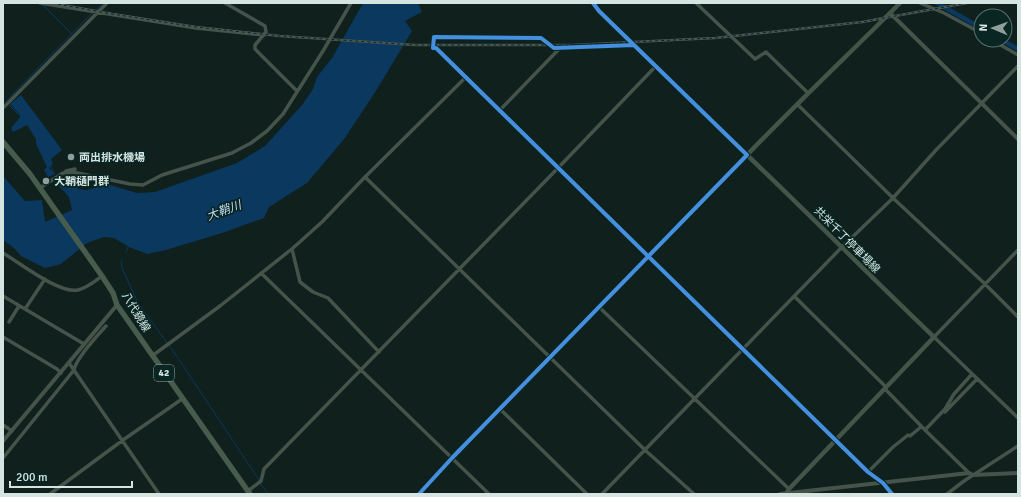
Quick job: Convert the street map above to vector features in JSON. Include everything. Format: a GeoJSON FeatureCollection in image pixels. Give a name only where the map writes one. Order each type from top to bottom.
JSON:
{"type":"FeatureCollection","features":[{"type":"Feature","properties":{"kind":"main road"},"geometry":{"type":"LineString","coordinates":[[747,155],[900,3]]}},
{"type":"Feature","properties":{"kind":"main road","name":"八代鏡線"},"geometry":{"type":"LineString","coordinates":[[3,142],[30,174],[58,213],[113,293],[117,305],[182,400],[249,493]]}},
{"type":"Feature","properties":{"kind":"main road","name":"共栄千丁停車場線"},"geometry":{"type":"LineString","coordinates":[[747,155],[934,337]]}},
{"type":"Feature","properties":{"kind":"main road"},"geometry":{"type":"LineString","coordinates":[[787,492],[835,439],[934,337]]}},
{"type":"Feature","properties":{"kind":"street"},"geometry":{"type":"LineString","coordinates":[[40,3],[196,28],[264,35]]}},
{"type":"Feature","properties":{"kind":"street"},"geometry":{"type":"LineString","coordinates":[[3,108],[95,12],[107,3]]}},
{"type":"Feature","properties":{"kind":"street"},"geometry":{"type":"LineString","coordinates":[[224,3],[264,26],[266,32],[255,45],[255,49],[297,91]]}},
{"type":"Feature","properties":{"kind":"street"},"geometry":{"type":"LineString","coordinates":[[64,173],[72,172],[136,185],[147,185],[162,175],[232,153],[251,143],[267,131],[283,114],[351,3]]}},
{"type":"Feature","properties":{"kind":"street"},"geometry":{"type":"LineString","coordinates":[[419,494],[452,458],[747,155],[599,11],[593,3]]}},
{"type":"Feature","properties":{"kind":"street"},"geometry":{"type":"LineString","coordinates":[[696,3],[755,59],[766,52],[808,93]]}},
{"type":"Feature","properties":{"kind":"street"},"geometry":{"type":"LineString","coordinates":[[920,3],[944,13],[973,29]]}},
{"type":"Feature","properties":{"kind":"street"},"geometry":{"type":"LineString","coordinates":[[890,13],[1018,139]]}},
{"type":"Feature","properties":{"kind":"street"},"geometry":{"type":"LineString","coordinates":[[634,45],[554,48],[541,38],[434,36],[433,48],[436,48],[500,110],[868,472],[883,483],[892,494]]}},
{"type":"Feature","properties":{"kind":"street"},"geometry":{"type":"LineString","coordinates":[[500,110],[561,47]]}},
{"type":"Feature","properties":{"kind":"street"},"geometry":{"type":"LineString","coordinates":[[1006,48],[1018,55]]}},
{"type":"Feature","properties":{"kind":"street"},"geometry":{"type":"LineString","coordinates":[[249,493],[260,482],[264,469],[656,66]]}},
{"type":"Feature","properties":{"kind":"street"},"geometry":{"type":"LineString","coordinates":[[602,494],[841,248],[893,198],[1018,66]]}},
{"type":"Feature","properties":{"kind":"street"},"geometry":{"type":"LineString","coordinates":[[152,356],[220,306],[261,272],[292,249],[322,222],[466,77]]}},
{"type":"Feature","properties":{"kind":"street"},"geometry":{"type":"LineString","coordinates":[[797,104],[1018,317]]}},
{"type":"Feature","properties":{"kind":"street"},"geometry":{"type":"LineString","coordinates":[[40,188],[68,170],[76,169]]}},
{"type":"Feature","properties":{"kind":"street"},"geometry":{"type":"LineString","coordinates":[[365,177],[645,450],[694,494]]}},
{"type":"Feature","properties":{"kind":"street"},"geometry":{"type":"LineString","coordinates":[[292,249],[300,282],[313,292],[328,298],[379,352]]}},
{"type":"Feature","properties":{"kind":"street"},"geometry":{"type":"LineString","coordinates":[[1018,250],[934,337],[1018,418]]}},
{"type":"Feature","properties":{"kind":"street"},"geometry":{"type":"LineString","coordinates":[[3,253],[64,290],[77,290],[88,286],[102,276]]}},
{"type":"Feature","properties":{"kind":"street"},"geometry":{"type":"LineString","coordinates":[[261,272],[489,494]]}},
{"type":"Feature","properties":{"kind":"street"},"geometry":{"type":"LineString","coordinates":[[25,309],[45,279]]}},
{"type":"Feature","properties":{"kind":"street"},"geometry":{"type":"LineString","coordinates":[[3,296],[84,344]]}},
{"type":"Feature","properties":{"kind":"street"},"geometry":{"type":"LineString","coordinates":[[794,296],[886,387],[886,390],[921,427],[926,430],[971,474]]}},
{"type":"Feature","properties":{"kind":"street"},"geometry":{"type":"LineString","coordinates":[[3,442],[117,305]]}},
{"type":"Feature","properties":{"kind":"street"},"geometry":{"type":"LineString","coordinates":[[9,322],[19,306]]}},
{"type":"Feature","properties":{"kind":"street"},"geometry":{"type":"LineString","coordinates":[[599,308],[787,492]]}},
{"type":"Feature","properties":{"kind":"street"},"geometry":{"type":"LineString","coordinates":[[3,458],[74,370],[75,364],[90,343],[106,326]]}},
{"type":"Feature","properties":{"kind":"street"},"geometry":{"type":"LineString","coordinates":[[92,334],[96,337]]}},
{"type":"Feature","properties":{"kind":"street"},"geometry":{"type":"LineString","coordinates":[[3,337],[57,369],[61,373]]}},
{"type":"Feature","properties":{"kind":"street"},"geometry":{"type":"LineString","coordinates":[[81,348],[85,352]]}},
{"type":"Feature","properties":{"kind":"street"},"geometry":{"type":"LineString","coordinates":[[69,363],[159,494]]}},
{"type":"Feature","properties":{"kind":"street"},"geometry":{"type":"LineString","coordinates":[[926,430],[945,409],[954,394],[972,374]]}},
{"type":"Feature","properties":{"kind":"street"},"geometry":{"type":"LineString","coordinates":[[926,430],[977,379]]}},
{"type":"Feature","properties":{"kind":"street"},"geometry":{"type":"LineString","coordinates":[[50,494],[123,440],[182,400]]}},
{"type":"Feature","properties":{"kind":"street"},"geometry":{"type":"LineString","coordinates":[[500,409],[588,494]]}},
{"type":"Feature","properties":{"kind":"street"},"geometry":{"type":"LineString","coordinates":[[3,425],[12,430]]}},
{"type":"Feature","properties":{"kind":"street"},"geometry":{"type":"LineString","coordinates":[[868,472],[893,447],[921,427]]}},
{"type":"Feature","properties":{"kind":"street"},"geometry":{"type":"LineString","coordinates":[[947,494],[971,474],[1018,446]]}},
{"type":"Feature","properties":{"kind":"street"},"geometry":{"type":"LineString","coordinates":[[780,494],[787,492],[971,474],[1018,473]]}},
{"type":"Feature","properties":{"kind":"water","name":"大鞘川"},"geometry":{"type":"Polygon","coordinates":[[[363,3],[418,3],[422,12],[405,21],[412,31],[379,86],[345,138],[307,183],[269,207],[264,218],[222,233],[166,250],[147,254],[129,247],[114,238],[104,237],[87,243],[61,264],[45,268],[21,256],[14,248],[3,240],[3,176],[25,201],[42,200],[45,222],[72,210],[69,197],[58,185],[62,182],[74,179],[78,189],[87,190],[107,184],[137,193],[155,192],[237,163],[265,146],[302,105],[313,89],[317,77],[332,58],[363,3]]]}},
{"type":"Feature","properties":{"kind":"water"},"geometry":{"type":"Polygon","coordinates":[[[21,95],[62,150],[51,159],[53,164],[49,168],[55,174],[48,177],[44,170],[47,167],[36,144],[36,139],[27,125],[13,132],[11,128],[21,116],[10,104],[21,95]]]}},
{"type":"Feature","properties":{"kind":"waterway"},"geometry":{"type":"LineString","coordinates":[[95,11],[103,3]]}},
{"type":"Feature","properties":{"kind":"waterway"},"geometry":{"type":"LineString","coordinates":[[937,3],[973,23]]}},
{"type":"Feature","properties":{"kind":"waterway"},"geometry":{"type":"LineString","coordinates":[[43,5],[72,34]]}},
{"type":"Feature","properties":{"kind":"waterway"},"geometry":{"type":"LineString","coordinates":[[6,101],[92,13]]}},
{"type":"Feature","properties":{"kind":"waterway"},"geometry":{"type":"LineString","coordinates":[[1013,46],[1018,49]]}},
{"type":"Feature","properties":{"kind":"waterway"},"geometry":{"type":"LineString","coordinates":[[9,105],[21,117]]}},
{"type":"Feature","properties":{"kind":"waterway"},"geometry":{"type":"LineString","coordinates":[[50,165],[54,173]]}},
{"type":"Feature","properties":{"kind":"waterway"},"geometry":{"type":"LineString","coordinates":[[126,252],[128,247]]}},
{"type":"Feature","properties":{"kind":"waterway"},"geometry":{"type":"LineString","coordinates":[[122,260],[122,268],[138,303],[178,358],[259,480]]}},
{"type":"Feature","properties":{"kind":"waterway"},"geometry":{"type":"LineString","coordinates":[[260,483],[268,494]]}},
{"type":"Feature","properties":{"kind":"railway"},"geometry":{"type":"LineString","coordinates":[[52,3],[196,27],[280,36],[415,45],[572,45],[715,38],[862,22],[967,3]]}},
{"type":"Feature","properties":{"kind":"cycle path"},"geometry":{"type":"LineString","coordinates":[[419,494],[452,458],[747,155],[599,11],[593,3]]}},
{"type":"Feature","properties":{"kind":"cycle path"},"geometry":{"type":"LineString","coordinates":[[634,45],[554,48],[541,38],[434,37],[433,48],[436,48],[868,472],[883,483],[892,494]]}},
{"type":"Feature","properties":{"kind":"place","name":"両出排水機場"},"geometry":{"type":"Point","coordinates":[71,157]}},
{"type":"Feature","properties":{"kind":"place","name":"大鞘樋門群"},"geometry":{"type":"Point","coordinates":[46,181]}}]}
